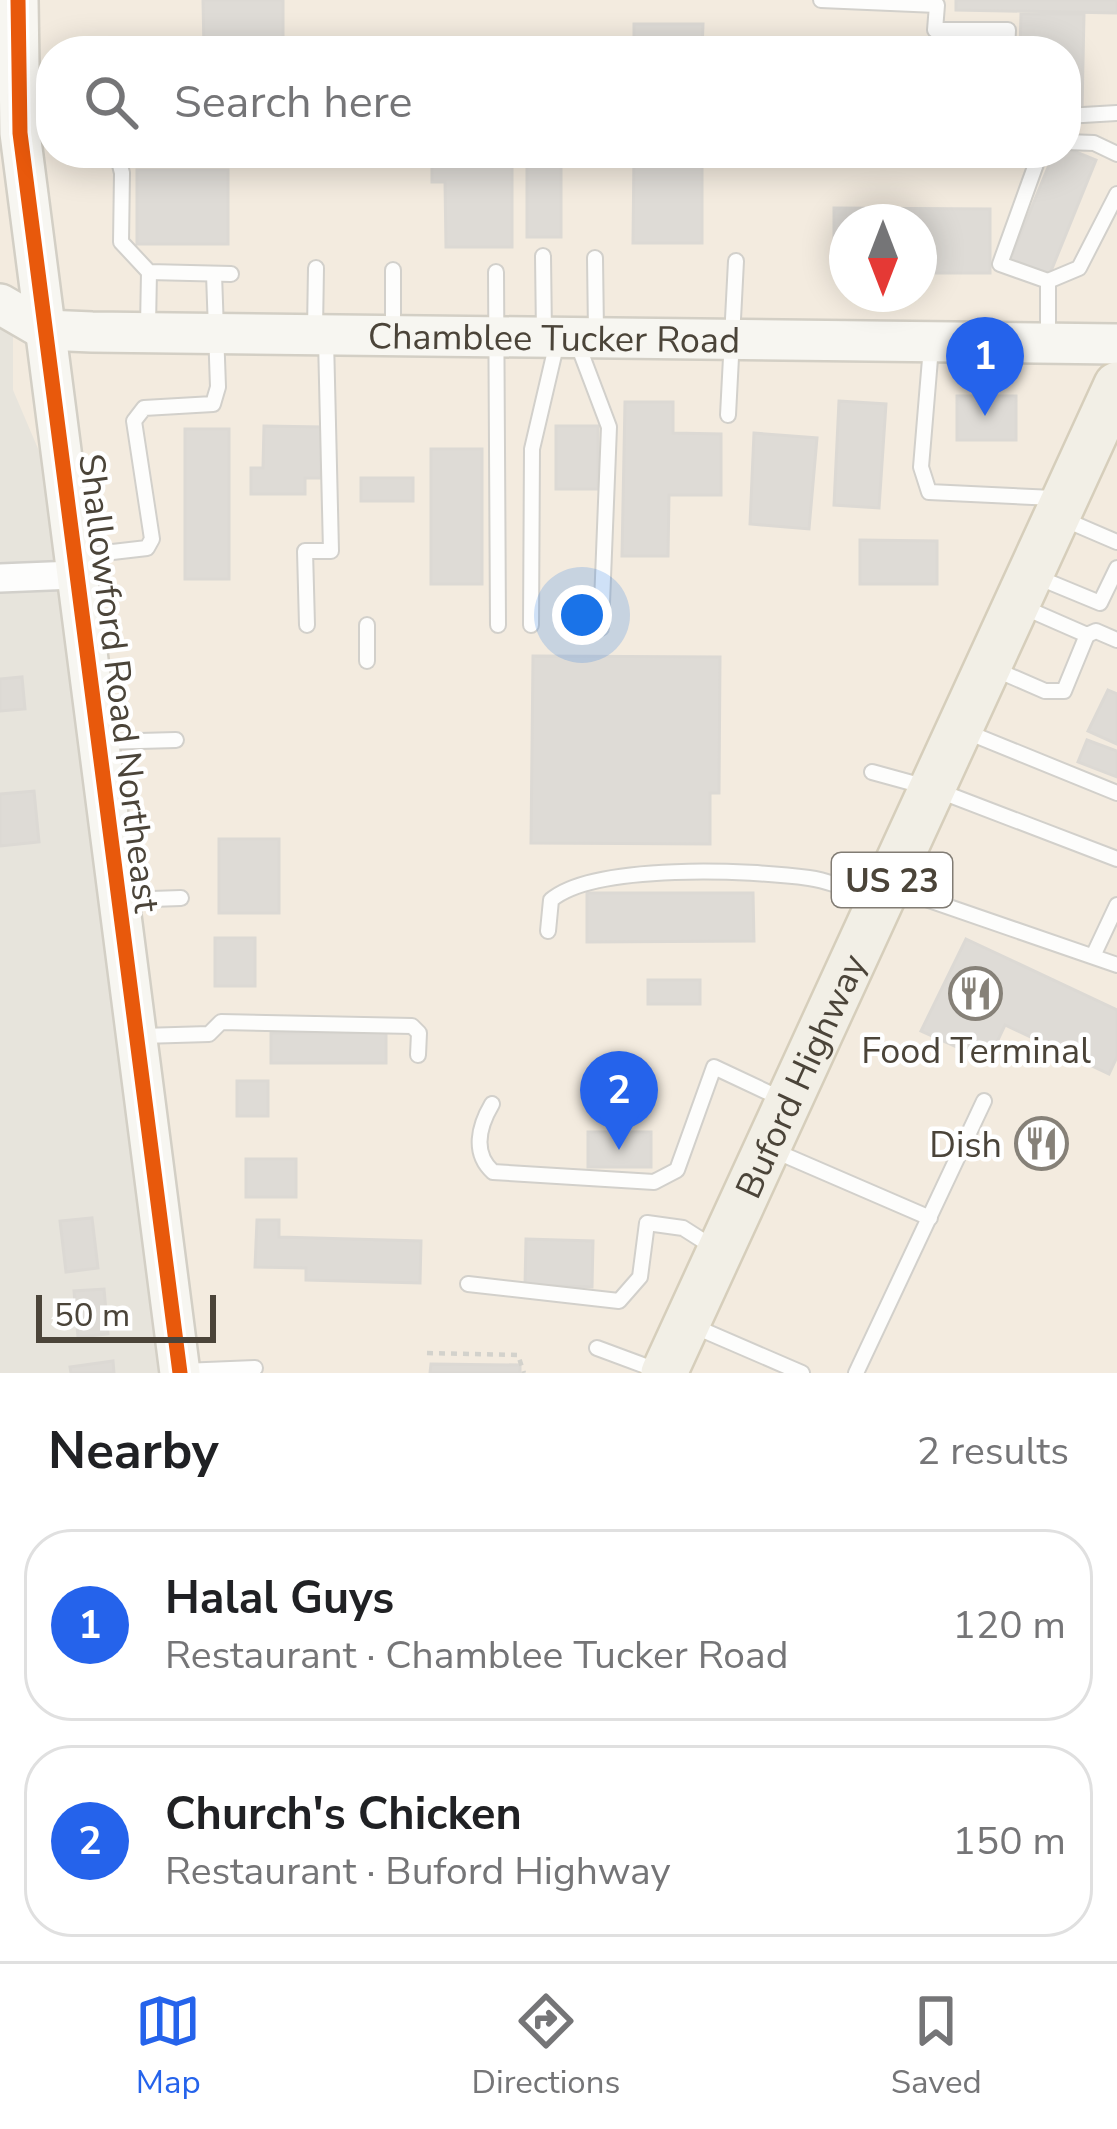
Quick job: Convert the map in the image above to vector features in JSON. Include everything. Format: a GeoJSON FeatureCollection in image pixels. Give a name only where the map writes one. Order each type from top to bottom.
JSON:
{"type":"FeatureCollection","features":[{"type":"Feature","properties":{"kind":"main road","name":"Buford Highway"},"geometry":{"type":"LineString","coordinates":[[664,1373],[1063,507],[1095,455],[1115,394]]}},
{"type":"Feature","properties":{"kind":"street","name":"Shallowford Road Northeast"},"geometry":{"type":"LineString","coordinates":[[18,0],[45,330],[180,1372]]}},
{"type":"Feature","properties":{"kind":"street","name":"Chamblee Tucker Road"},"geometry":{"type":"LineString","coordinates":[[0,304],[45,330],[1117,344]]}},
{"type":"Feature","properties":{"kind":"street"},"geometry":{"type":"LineString","coordinates":[[0,578],[73,566]]}},
{"type":"Feature","properties":{"kind":"lane"},"geometry":{"type":"LineString","coordinates":[[821,0],[938,5],[935,30],[1008,30],[1008,36]]}},
{"type":"Feature","properties":{"kind":"lane"},"geometry":{"type":"LineString","coordinates":[[1081,115],[1117,113]]}},
{"type":"Feature","properties":{"kind":"lane"},"geometry":{"type":"LineString","coordinates":[[1081,143],[1117,154]]}},
{"type":"Feature","properties":{"kind":"lane"},"geometry":{"type":"LineString","coordinates":[[121,168],[122,242],[149,272],[148,332]]}},
{"type":"Feature","properties":{"kind":"lane"},"geometry":{"type":"LineString","coordinates":[[1035,168],[1000,265],[1048,281],[1079,268],[1117,194]]}},
{"type":"Feature","properties":{"kind":"lane"},"geometry":{"type":"LineString","coordinates":[[543,256],[569,337],[609,427],[601,628]]}},
{"type":"Feature","properties":{"kind":"lane"},"geometry":{"type":"LineString","coordinates":[[531,626],[532,449],[595,258]]}},
{"type":"Feature","properties":{"kind":"lane"},"geometry":{"type":"LineString","coordinates":[[728,415],[736,261]]}},
{"type":"Feature","properties":{"kind":"lane"},"geometry":{"type":"LineString","coordinates":[[307,625],[305,550],[331,551],[316,268]]}},
{"type":"Feature","properties":{"kind":"lane"},"geometry":{"type":"LineString","coordinates":[[392,334],[393,270]]}},
{"type":"Feature","properties":{"kind":"lane"},"geometry":{"type":"LineString","coordinates":[[149,272],[231,274]]}},
{"type":"Feature","properties":{"kind":"lane"},"geometry":{"type":"LineString","coordinates":[[496,272],[498,626]]}},
{"type":"Feature","properties":{"kind":"lane"},"geometry":{"type":"LineString","coordinates":[[73,566],[148,548],[152,538],[134,421],[145,407],[213,404],[218,387],[214,274]]}},
{"type":"Feature","properties":{"kind":"lane"},"geometry":{"type":"LineString","coordinates":[[1048,281],[1048,343]]}},
{"type":"Feature","properties":{"kind":"lane"},"geometry":{"type":"LineString","coordinates":[[932,342],[921,467],[929,493],[1063,507],[1117,542]]}},
{"type":"Feature","properties":{"kind":"lane"},"geometry":{"type":"LineString","coordinates":[[1026,590],[1100,603],[1117,568]]}},
{"type":"Feature","properties":{"kind":"lane"},"geometry":{"type":"LineString","coordinates":[[1026,590],[1087,635]]}},
{"type":"Feature","properties":{"kind":"lane"},"geometry":{"type":"LineString","coordinates":[[368,625],[368,661]]}},
{"type":"Feature","properties":{"kind":"lane"},"geometry":{"type":"LineString","coordinates":[[991,667],[1045,691],[1064,691],[1087,635],[1096,632],[1117,640]]}},
{"type":"Feature","properties":{"kind":"lane"},"geometry":{"type":"LineString","coordinates":[[962,730],[1117,793]]}},
{"type":"Feature","properties":{"kind":"lane"},"geometry":{"type":"LineString","coordinates":[[96,742],[176,740]]}},
{"type":"Feature","properties":{"kind":"lane"},"geometry":{"type":"LineString","coordinates":[[872,772],[934,789],[1117,859]]}},
{"type":"Feature","properties":{"kind":"lane"},"geometry":{"type":"LineString","coordinates":[[548,931],[551,900],[612,875],[793,877],[885,894],[1117,965]]}},
{"type":"Feature","properties":{"kind":"lane"},"geometry":{"type":"LineString","coordinates":[[117,900],[181,898]]}},
{"type":"Feature","properties":{"kind":"lane"},"geometry":{"type":"LineString","coordinates":[[1093,956],[1117,905]]}},
{"type":"Feature","properties":{"kind":"lane"},"geometry":{"type":"LineString","coordinates":[[135,1036],[209,1034],[221,1022],[412,1026],[419,1033],[418,1055]]}},
{"type":"Feature","properties":{"kind":"lane"},"geometry":{"type":"LineString","coordinates":[[492,1104],[480,1123],[480,1146],[483,1163],[493,1172],[654,1182],[677,1170],[714,1067],[789,1103]]}},
{"type":"Feature","properties":{"kind":"lane"},"geometry":{"type":"LineString","coordinates":[[856,1373],[984,1101]]}},
{"type":"Feature","properties":{"kind":"lane"},"geometry":{"type":"LineString","coordinates":[[768,1148],[930,1218]]}},
{"type":"Feature","properties":{"kind":"lane"},"geometry":{"type":"LineString","coordinates":[[468,1284],[619,1300],[640,1276],[647,1223],[683,1228],[720,1251]]}},
{"type":"Feature","properties":{"kind":"lane"},"geometry":{"type":"LineString","coordinates":[[686,1323],[802,1373]]}},
{"type":"Feature","properties":{"kind":"lane"},"geometry":{"type":"LineString","coordinates":[[597,1348],[664,1373]]}},
{"type":"Feature","properties":{"kind":"lane"},"geometry":{"type":"LineString","coordinates":[[180,1372],[255,1368]]}},
{"type":"Feature","properties":{"kind":"path"},"geometry":{"type":"LineString","coordinates":[[427,1354],[518,1355],[524,1373]]}},
{"type":"Feature","properties":{"kind":"shaded area"},"geometry":{"type":"Polygon","coordinates":[[[0,0],[1117,0],[1117,1373],[179,1373],[82,552],[13,390],[13,323],[0,308],[0,0]]]}},
{"type":"Feature","properties":{"kind":"shaded area"},"geometry":{"type":"Polygon","coordinates":[[[0,308],[13,323],[14,390],[82,552],[179,1373],[0,1373],[0,308]]]}},
{"type":"Feature","properties":{"kind":"building"},"geometry":{"type":"Polygon","coordinates":[[[203,0],[283,0],[283,36],[204,36],[203,0]]]}},
{"type":"Feature","properties":{"kind":"building"},"geometry":{"type":"Polygon","coordinates":[[[956,0],[1117,0],[1117,13],[956,10],[956,0]]]}},
{"type":"Feature","properties":{"kind":"building"},"geometry":{"type":"Polygon","coordinates":[[[1021,14],[1084,14],[1082,111],[1081,36],[1020,36],[1021,14]]]}},
{"type":"Feature","properties":{"kind":"building"},"geometry":{"type":"Polygon","coordinates":[[[634,24],[703,24],[703,36],[634,36],[634,24]]]}},
{"type":"Feature","properties":{"kind":"building"},"geometry":{"type":"Polygon","coordinates":[[[1081,154],[1096,160],[1049,276],[1010,260],[1048,168],[1081,168],[1081,154]]]}},
{"type":"Feature","properties":{"kind":"building"},"geometry":{"type":"Polygon","coordinates":[[[432,168],[512,168],[512,247],[446,247],[445,182],[432,182],[432,168]]]}},
{"type":"Feature","properties":{"kind":"building"},"geometry":{"type":"Polygon","coordinates":[[[527,168],[561,168],[561,237],[527,237],[527,168]]]}},
{"type":"Feature","properties":{"kind":"building"},"geometry":{"type":"Polygon","coordinates":[[[634,168],[702,168],[702,243],[633,243],[634,168]]]}},
{"type":"Feature","properties":{"kind":"building"},"geometry":{"type":"Polygon","coordinates":[[[137,170],[228,170],[228,244],[137,244],[137,170]]]}},
{"type":"Feature","properties":{"kind":"building"},"geometry":{"type":"Polygon","coordinates":[[[937,209],[990,209],[990,273],[937,273],[937,209]]]}},
{"type":"Feature","properties":{"kind":"building"},"geometry":{"type":"Polygon","coordinates":[[[957,396],[1016,396],[1016,440],[957,440],[957,396]]]}},
{"type":"Feature","properties":{"kind":"building"},"geometry":{"type":"Polygon","coordinates":[[[839,401],[886,404],[879,508],[834,505],[839,401]]]}},
{"type":"Feature","properties":{"kind":"building"},"geometry":{"type":"Polygon","coordinates":[[[625,402],[673,402],[673,433],[721,434],[721,495],[669,495],[668,556],[622,556],[625,402]]]}},
{"type":"Feature","properties":{"kind":"building"},"geometry":{"type":"Polygon","coordinates":[[[264,426],[322,427],[321,478],[305,478],[305,494],[251,494],[251,468],[263,468],[264,426]]]}},
{"type":"Feature","properties":{"kind":"building"},"geometry":{"type":"Polygon","coordinates":[[[556,426],[598,426],[598,489],[556,489],[556,426]]]}},
{"type":"Feature","properties":{"kind":"building"},"geometry":{"type":"Polygon","coordinates":[[[185,429],[229,429],[229,579],[185,579],[185,429]]]}},
{"type":"Feature","properties":{"kind":"building"},"geometry":{"type":"Polygon","coordinates":[[[754,433],[817,438],[809,529],[750,524],[754,433]]]}},
{"type":"Feature","properties":{"kind":"building"},"geometry":{"type":"Polygon","coordinates":[[[431,449],[482,449],[482,584],[431,584],[431,449]]]}},
{"type":"Feature","properties":{"kind":"building"},"geometry":{"type":"Polygon","coordinates":[[[361,478],[413,478],[413,501],[361,501],[361,478]]]}},
{"type":"Feature","properties":{"kind":"building"},"geometry":{"type":"Polygon","coordinates":[[[860,540],[937,541],[937,584],[860,584],[860,540]]]}},
{"type":"Feature","properties":{"kind":"building"},"geometry":{"type":"Polygon","coordinates":[[[533,656],[720,657],[719,793],[710,793],[710,844],[531,843],[533,656]]]}},
{"type":"Feature","properties":{"kind":"building"},"geometry":{"type":"Polygon","coordinates":[[[22,677],[25,709],[0,711],[0,679],[22,677]]]}},
{"type":"Feature","properties":{"kind":"building"},"geometry":{"type":"Polygon","coordinates":[[[1108,690],[1117,694],[1117,744],[1088,731],[1108,690]]]}},
{"type":"Feature","properties":{"kind":"building"},"geometry":{"type":"Polygon","coordinates":[[[1087,740],[1117,751],[1117,777],[1078,762],[1087,740]]]}},
{"type":"Feature","properties":{"kind":"building"},"geometry":{"type":"Polygon","coordinates":[[[34,791],[39,842],[0,846],[0,794],[34,791]]]}},
{"type":"Feature","properties":{"kind":"building"},"geometry":{"type":"Polygon","coordinates":[[[219,839],[279,839],[279,913],[219,913],[219,839]]]}},
{"type":"Feature","properties":{"kind":"building"},"geometry":{"type":"Polygon","coordinates":[[[587,893],[753,893],[754,941],[587,942],[587,893]]]}},
{"type":"Feature","properties":{"kind":"building"},"geometry":{"type":"Polygon","coordinates":[[[215,938],[255,938],[255,986],[215,986],[215,938]]]}},
{"type":"Feature","properties":{"kind":"building"},"geometry":{"type":"Polygon","coordinates":[[[966,939],[1117,1010],[1117,1057],[1109,1074],[1005,1025],[988,1061],[921,1031],[966,939]]]}},
{"type":"Feature","properties":{"kind":"building"},"geometry":{"type":"Polygon","coordinates":[[[648,980],[700,980],[700,1004],[648,1004],[648,980]]]}},
{"type":"Feature","properties":{"kind":"building"},"geometry":{"type":"Polygon","coordinates":[[[271,1033],[386,1033],[386,1063],[271,1063],[271,1033]]]}},
{"type":"Feature","properties":{"kind":"building"},"geometry":{"type":"Polygon","coordinates":[[[237,1081],[268,1081],[268,1116],[237,1116],[237,1081]]]}},
{"type":"Feature","properties":{"kind":"building"},"geometry":{"type":"Polygon","coordinates":[[[588,1132],[651,1132],[651,1167],[588,1167],[588,1132]]]}},
{"type":"Feature","properties":{"kind":"building"},"geometry":{"type":"Polygon","coordinates":[[[246,1159],[296,1159],[296,1197],[246,1197],[246,1159]]]}},
{"type":"Feature","properties":{"kind":"building"},"geometry":{"type":"Polygon","coordinates":[[[92,1218],[98,1268],[66,1272],[60,1221],[92,1218]]]}},
{"type":"Feature","properties":{"kind":"building"},"geometry":{"type":"Polygon","coordinates":[[[257,1220],[279,1220],[279,1237],[421,1241],[420,1283],[306,1280],[306,1268],[255,1267],[257,1220]]]}},
{"type":"Feature","properties":{"kind":"building"},"geometry":{"type":"Polygon","coordinates":[[[526,1239],[593,1241],[592,1287],[525,1285],[526,1239]]]}},
{"type":"Feature","properties":{"kind":"building"},"geometry":{"type":"Polygon","coordinates":[[[104,1289],[108,1334],[78,1337],[74,1291],[104,1289]]]}},
{"type":"Feature","properties":{"kind":"building"},"geometry":{"type":"Polygon","coordinates":[[[113,1361],[114,1373],[71,1373],[70,1367],[113,1361]]]}},
{"type":"Feature","properties":{"kind":"building"},"geometry":{"type":"Polygon","coordinates":[[[431,1364],[520,1365],[520,1373],[430,1373],[431,1364]]]}},
{"type":"Feature","properties":{"kind":"cycle path"},"geometry":{"type":"LineString","coordinates":[[18,0],[20,133],[180,1373]]}},
{"type":"Feature","properties":{"kind":"place","name":"Halal Guys"},"geometry":{"type":"Point","coordinates":[985,416]}},
{"type":"Feature","properties":{"kind":"place","name":"Food Terminal"},"geometry":{"type":"Point","coordinates":[976,994]}},
{"type":"Feature","properties":{"kind":"place","name":"Dish"},"geometry":{"type":"Point","coordinates":[1041,1144]}},
{"type":"Feature","properties":{"kind":"place","name":"Church's Chicken"},"geometry":{"type":"Point","coordinates":[619,1150]}}]}
